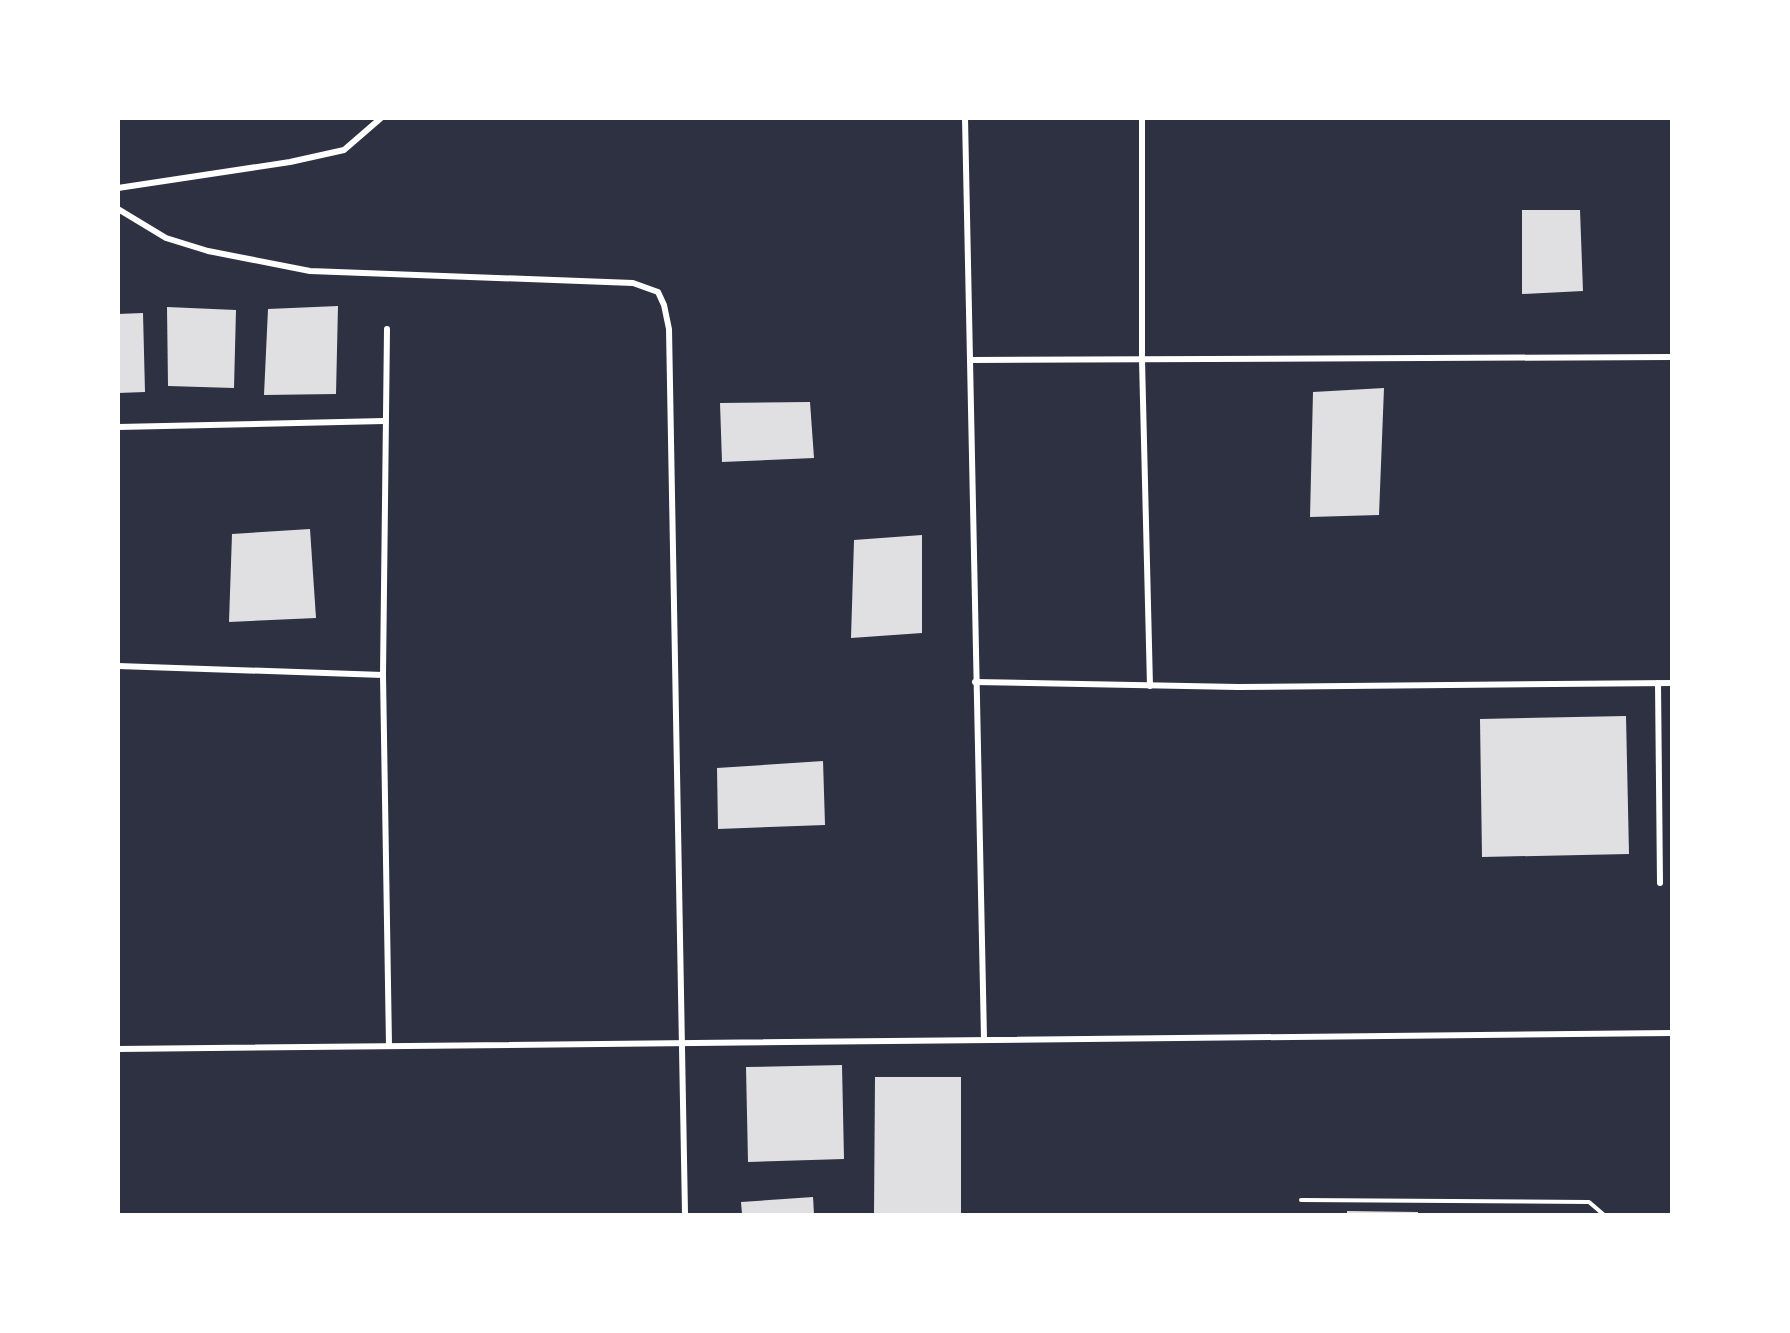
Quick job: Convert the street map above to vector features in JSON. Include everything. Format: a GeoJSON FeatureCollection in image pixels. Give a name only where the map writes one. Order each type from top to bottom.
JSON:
{"type":"FeatureCollection","features":[{"type":"Feature","properties":{"kind":"street"},"geometry":{"type":"LineString","coordinates":[[118,188],[290,162],[344,150],[381,118]]}},
{"type":"Feature","properties":{"kind":"street"},"geometry":{"type":"LineString","coordinates":[[965,118],[984,1040]]}},
{"type":"Feature","properties":{"kind":"street"},"geometry":{"type":"LineString","coordinates":[[1142,118],[1142,360],[1150,686]]}},
{"type":"Feature","properties":{"kind":"street"},"geometry":{"type":"LineString","coordinates":[[118,209],[166,238],[208,251],[310,271],[633,283],[658,292],[664,304],[669,329],[685,1215]]}},
{"type":"Feature","properties":{"kind":"street"},"geometry":{"type":"LineString","coordinates":[[387,329],[384,421],[383,675],[389,1046]]}},
{"type":"Feature","properties":{"kind":"street"},"geometry":{"type":"LineString","coordinates":[[971,360],[1671,357]]}},
{"type":"Feature","properties":{"kind":"street"},"geometry":{"type":"LineString","coordinates":[[118,427],[384,421]]}},
{"type":"Feature","properties":{"kind":"street"},"geometry":{"type":"LineString","coordinates":[[118,666],[383,675]]}},
{"type":"Feature","properties":{"kind":"street"},"geometry":{"type":"LineString","coordinates":[[975,682],[1150,686],[1671,683]]}},
{"type":"Feature","properties":{"kind":"street"},"geometry":{"type":"LineString","coordinates":[[1658,683],[1660,883]]}},
{"type":"Feature","properties":{"kind":"street"},"geometry":{"type":"LineString","coordinates":[[118,1049],[1671,1033]]}},
{"type":"Feature","properties":{"kind":"path"},"geometry":{"type":"LineString","coordinates":[[1301,1200],[1589,1202],[1604,1215]]}},
{"type":"Feature","properties":{"kind":"building"},"geometry":{"type":"Polygon","coordinates":[[[1522,210],[1580,210],[1583,291],[1522,294],[1522,210]]]}},
{"type":"Feature","properties":{"kind":"building"},"geometry":{"type":"Polygon","coordinates":[[[338,306],[336,394],[264,395],[268,309],[338,306]]]}},
{"type":"Feature","properties":{"kind":"building"},"geometry":{"type":"Polygon","coordinates":[[[167,307],[236,310],[234,388],[168,386],[167,307]]]}},
{"type":"Feature","properties":{"kind":"building"},"geometry":{"type":"Polygon","coordinates":[[[143,313],[145,392],[118,393],[118,314],[143,313]]]}},
{"type":"Feature","properties":{"kind":"building"},"geometry":{"type":"Polygon","coordinates":[[[1384,388],[1379,515],[1310,517],[1313,392],[1384,388]]]}},
{"type":"Feature","properties":{"kind":"building"},"geometry":{"type":"Polygon","coordinates":[[[810,402],[814,458],[722,462],[720,403],[810,402]]]}},
{"type":"Feature","properties":{"kind":"building"},"geometry":{"type":"Polygon","coordinates":[[[310,529],[316,618],[229,622],[232,534],[310,529]]]}},
{"type":"Feature","properties":{"kind":"building"},"geometry":{"type":"Polygon","coordinates":[[[922,535],[922,633],[851,638],[854,540],[922,535]]]}},
{"type":"Feature","properties":{"kind":"building"},"geometry":{"type":"Polygon","coordinates":[[[1626,716],[1629,854],[1482,857],[1480,719],[1626,716]]]}},
{"type":"Feature","properties":{"kind":"building"},"geometry":{"type":"Polygon","coordinates":[[[823,761],[825,825],[718,829],[717,768],[823,761]]]}},
{"type":"Feature","properties":{"kind":"building"},"geometry":{"type":"Polygon","coordinates":[[[842,1065],[844,1159],[748,1162],[746,1067],[842,1065]]]}},
{"type":"Feature","properties":{"kind":"building"},"geometry":{"type":"Polygon","coordinates":[[[875,1077],[961,1077],[961,1214],[874,1214],[875,1077]]]}},
{"type":"Feature","properties":{"kind":"building"},"geometry":{"type":"Polygon","coordinates":[[[813,1197],[814,1214],[742,1214],[741,1202],[813,1197]]]}},
{"type":"Feature","properties":{"kind":"building"},"geometry":{"type":"Polygon","coordinates":[[[1347,1211],[1418,1212],[1418,1214],[1347,1214],[1347,1211]]]}}]}
